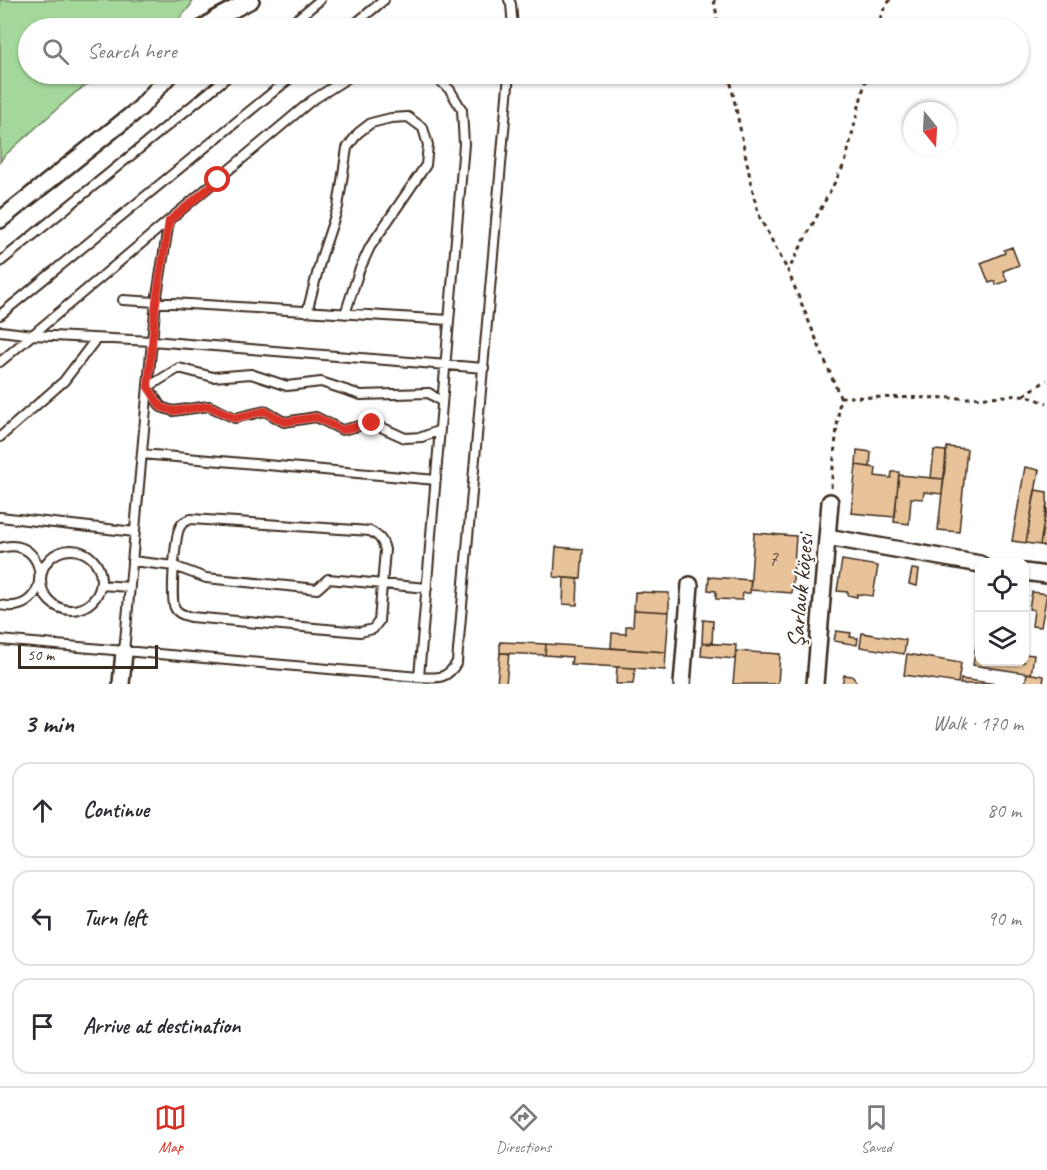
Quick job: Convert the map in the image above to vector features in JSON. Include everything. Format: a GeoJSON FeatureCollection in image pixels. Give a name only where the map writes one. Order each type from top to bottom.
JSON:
{"type":"FeatureCollection","features":[{"type":"Feature","properties":{"kind":"street"},"geometry":{"type":"LineString","coordinates":[[217,18],[251,0]]}},
{"type":"Feature","properties":{"kind":"street"},"geometry":{"type":"LineString","coordinates":[[0,220],[140,108],[161,84]]}},
{"type":"Feature","properties":{"kind":"street","name":"Şarlauk köçesi"},"geometry":{"type":"LineString","coordinates":[[815,684],[830,502]]}},
{"type":"Feature","properties":{"kind":"street"},"geometry":{"type":"LineString","coordinates":[[827,537],[975,563]]}},
{"type":"Feature","properties":{"kind":"street"},"geometry":{"type":"LineString","coordinates":[[1029,573],[1047,575]]}},
{"type":"Feature","properties":{"kind":"street"},"geometry":{"type":"LineString","coordinates":[[682,684],[690,585]]}},
{"type":"Feature","properties":{"kind":"street"},"geometry":{"type":"LineString","coordinates":[[121,684],[124,652]]}},
{"type":"Feature","properties":{"kind":"lane"},"geometry":{"type":"LineString","coordinates":[[298,18],[321,0]]}},
{"type":"Feature","properties":{"kind":"lane"},"geometry":{"type":"LineString","coordinates":[[362,18],[384,0]]}},
{"type":"Feature","properties":{"kind":"lane"},"geometry":{"type":"LineString","coordinates":[[509,0],[512,18]]}},
{"type":"Feature","properties":{"kind":"lane"},"geometry":{"type":"LineString","coordinates":[[0,262],[219,84]]}},
{"type":"Feature","properties":{"kind":"lane"},"geometry":{"type":"LineString","coordinates":[[0,315],[283,84]]}},
{"type":"Feature","properties":{"kind":"lane"},"geometry":{"type":"LineString","coordinates":[[0,362],[311,101],[338,84]]}},
{"type":"Feature","properties":{"kind":"lane"},"geometry":{"type":"LineString","coordinates":[[419,677],[464,144],[462,110],[444,84]]}},
{"type":"Feature","properties":{"kind":"lane"},"geometry":{"type":"LineString","coordinates":[[0,640],[419,677],[440,678],[452,671],[457,662],[508,84]]}},
{"type":"Feature","properties":{"kind":"lane"},"geometry":{"type":"LineString","coordinates":[[307,312],[338,207],[347,148],[358,133],[371,123],[408,117],[423,128],[428,145],[426,165],[370,247],[359,271],[345,314]]}},
{"type":"Feature","properties":{"kind":"lane"},"geometry":{"type":"LineString","coordinates":[[124,652],[156,302],[169,221]]}},
{"type":"Feature","properties":{"kind":"lane"},"geometry":{"type":"LineString","coordinates":[[123,300],[449,321]]}},
{"type":"Feature","properties":{"kind":"lane"},"geometry":{"type":"LineString","coordinates":[[0,331],[445,363],[484,368]]}},
{"type":"Feature","properties":{"kind":"lane"},"geometry":{"type":"LineString","coordinates":[[0,437],[64,381],[96,339]]}},
{"type":"Feature","properties":{"kind":"lane"},"geometry":{"type":"LineString","coordinates":[[148,387],[179,368],[213,377],[251,374],[286,386],[321,382],[361,395],[429,393],[442,402]]}},
{"type":"Feature","properties":{"kind":"lane"},"geometry":{"type":"LineString","coordinates":[[148,387],[161,407],[173,411],[209,406],[235,418],[265,411],[284,422],[316,417],[342,430],[372,423],[405,438],[422,437],[440,430]]}},
{"type":"Feature","properties":{"kind":"lane"},"geometry":{"type":"LineString","coordinates":[[142,454],[436,480]]}},
{"type":"Feature","properties":{"kind":"lane"},"geometry":{"type":"LineString","coordinates":[[0,517],[135,532]]}},
{"type":"Feature","properties":{"kind":"lane"},"geometry":{"type":"LineString","coordinates":[[191,519],[370,531],[378,536],[385,550],[379,621],[373,629],[360,632],[182,615],[173,603],[174,566],[178,530],[184,522],[191,519]]}},
{"type":"Feature","properties":{"kind":"lane"},"geometry":{"type":"LineString","coordinates":[[0,548],[17,546],[27,550],[34,557],[39,567],[40,577],[41,586],[45,595],[58,608],[76,610],[85,607],[98,594],[100,585],[100,575],[92,559],[75,550],[65,551],[49,560],[40,577],[34,595],[27,601],[18,605],[0,604]]}},
{"type":"Feature","properties":{"kind":"lane"},"geometry":{"type":"LineString","coordinates":[[132,561],[174,566],[206,578],[316,589],[328,579],[427,588]]}},
{"type":"Feature","properties":{"kind":"lane"},"geometry":{"type":"LineString","coordinates":[[100,585],[130,586]]}},
{"type":"Feature","properties":{"kind":"path"},"geometry":{"type":"LineString","coordinates":[[714,0],[717,18]]}},
{"type":"Feature","properties":{"kind":"path"},"geometry":{"type":"LineString","coordinates":[[880,18],[890,0]]}},
{"type":"Feature","properties":{"kind":"path"},"geometry":{"type":"LineString","coordinates":[[731,84],[760,218],[788,271],[840,397],[830,502]]}},
{"type":"Feature","properties":{"kind":"path"},"geometry":{"type":"LineString","coordinates":[[788,271],[845,163],[865,84]]}},
{"type":"Feature","properties":{"kind":"path"},"geometry":{"type":"LineString","coordinates":[[1024,395],[1047,380]]}},
{"type":"Feature","properties":{"kind":"path"},"geometry":{"type":"LineString","coordinates":[[840,397],[968,398],[1024,395],[1047,403]]}},
{"type":"Feature","properties":{"kind":"green space"},"geometry":{"type":"Polygon","coordinates":[[[0,0],[192,0],[191,5],[180,18],[18,18],[18,84],[88,84],[76,92],[0,162],[0,0]]]}},
{"type":"Feature","properties":{"kind":"building"},"geometry":{"type":"Polygon","coordinates":[[[1012,247],[1019,265],[1003,271],[1007,281],[996,285],[995,281],[989,283],[981,263],[1005,253],[1004,250],[1012,247]]]}},
{"type":"Feature","properties":{"kind":"building"},"geometry":{"type":"Polygon","coordinates":[[[947,447],[967,449],[959,532],[938,530],[947,447]]]}},
{"type":"Feature","properties":{"kind":"building"},"geometry":{"type":"Polygon","coordinates":[[[857,450],[871,452],[870,467],[856,465],[857,450]]]}},
{"type":"Feature","properties":{"kind":"building"},"geometry":{"type":"Polygon","coordinates":[[[934,450],[946,451],[944,479],[931,478],[934,450]]]}},
{"type":"Feature","properties":{"kind":"building"},"geometry":{"type":"Polygon","coordinates":[[[856,465],[876,468],[875,476],[891,478],[892,472],[899,472],[895,517],[851,513],[856,465]]]}},
{"type":"Feature","properties":{"kind":"building"},"geometry":{"type":"Polygon","coordinates":[[[1025,467],[1039,470],[1026,543],[1012,541],[1025,467]]]}},
{"type":"Feature","properties":{"kind":"building"},"geometry":{"type":"Polygon","coordinates":[[[899,475],[944,479],[942,494],[924,492],[923,499],[911,498],[909,524],[894,522],[899,475]]]}},
{"type":"Feature","properties":{"kind":"building"},"geometry":{"type":"Polygon","coordinates":[[[1035,490],[1047,492],[1040,545],[1026,543],[1035,490]]]}},
{"type":"Feature","properties":{"kind":"building"},"geometry":{"type":"Polygon","coordinates":[[[1047,503],[1047,547],[1040,545],[1047,503]]]}},
{"type":"Feature","properties":{"kind":"building"},"geometry":{"type":"Polygon","coordinates":[[[754,533],[796,536],[792,593],[750,590],[754,533]]]}},
{"type":"Feature","properties":{"kind":"building"},"geometry":{"type":"Polygon","coordinates":[[[556,547],[583,549],[581,579],[554,577],[556,547]]]}},
{"type":"Feature","properties":{"kind":"building"},"geometry":{"type":"Polygon","coordinates":[[[842,560],[878,566],[873,596],[857,594],[857,597],[848,595],[848,592],[837,591],[842,560]]]}},
{"type":"Feature","properties":{"kind":"building"},"geometry":{"type":"Polygon","coordinates":[[[912,569],[919,570],[917,586],[909,584],[912,569]]]}},
{"type":"Feature","properties":{"kind":"building"},"geometry":{"type":"Polygon","coordinates":[[[709,577],[751,580],[750,593],[743,593],[742,600],[716,599],[716,591],[708,590],[709,577]]]}},
{"type":"Feature","properties":{"kind":"building"},"geometry":{"type":"Polygon","coordinates":[[[564,578],[578,579],[577,605],[563,604],[564,578]]]}},
{"type":"Feature","properties":{"kind":"building"},"geometry":{"type":"Polygon","coordinates":[[[635,592],[669,593],[669,612],[634,610],[635,592]]]}},
{"type":"Feature","properties":{"kind":"building"},"geometry":{"type":"Polygon","coordinates":[[[1032,592],[1047,594],[1041,627],[1032,626],[1034,610],[1029,609],[1032,592]]]}},
{"type":"Feature","properties":{"kind":"building"},"geometry":{"type":"Polygon","coordinates":[[[634,610],[669,612],[666,652],[611,648],[612,633],[626,634],[626,626],[633,626],[634,610]]]}},
{"type":"Feature","properties":{"kind":"building"},"geometry":{"type":"Polygon","coordinates":[[[703,620],[713,621],[712,644],[702,643],[703,620]]]}},
{"type":"Feature","properties":{"kind":"building"},"geometry":{"type":"Polygon","coordinates":[[[836,631],[851,633],[850,637],[858,638],[857,645],[834,641],[836,631]]]}},
{"type":"Feature","properties":{"kind":"building"},"geometry":{"type":"Polygon","coordinates":[[[862,633],[906,640],[904,654],[860,647],[862,633]]]}},
{"type":"Feature","properties":{"kind":"building"},"geometry":{"type":"Polygon","coordinates":[[[500,642],[546,644],[545,655],[500,653],[500,642]]]}},
{"type":"Feature","properties":{"kind":"building"},"geometry":{"type":"Polygon","coordinates":[[[702,643],[736,645],[735,659],[701,656],[702,643]]]}},
{"type":"Feature","properties":{"kind":"building"},"geometry":{"type":"Polygon","coordinates":[[[546,644],[666,652],[665,670],[571,664],[572,657],[545,655],[546,644]]]}},
{"type":"Feature","properties":{"kind":"building"},"geometry":{"type":"Polygon","coordinates":[[[736,651],[780,654],[778,684],[733,684],[736,651]]]}},
{"type":"Feature","properties":{"kind":"building"},"geometry":{"type":"Polygon","coordinates":[[[500,653],[509,653],[506,684],[497,684],[500,653]]]}},
{"type":"Feature","properties":{"kind":"building"},"geometry":{"type":"Polygon","coordinates":[[[907,654],[961,663],[958,683],[904,675],[907,654]]]}},
{"type":"Feature","properties":{"kind":"building"},"geometry":{"type":"Polygon","coordinates":[[[1029,654],[1034,655],[1031,674],[979,666],[1029,666],[1029,654]]]}},
{"type":"Feature","properties":{"kind":"building"},"geometry":{"type":"Polygon","coordinates":[[[617,667],[635,668],[633,684],[616,684],[617,667]]]}},
{"type":"Feature","properties":{"kind":"building"},"geometry":{"type":"Polygon","coordinates":[[[1027,673],[1044,676],[1043,684],[1025,684],[1027,673]]]}},
{"type":"Feature","properties":{"kind":"building"},"geometry":{"type":"Polygon","coordinates":[[[844,675],[852,676],[858,684],[842,684],[844,675]]]}},
{"type":"Feature","properties":{"kind":"building"},"geometry":{"type":"Polygon","coordinates":[[[961,679],[997,684],[960,684],[961,679]]]}},
{"type":"Feature","properties":{"kind":"route"},"geometry":{"type":"LineString","coordinates":[[218,180],[169,221],[156,302],[148,387],[161,407],[173,411],[209,406],[235,418],[265,411],[284,422],[316,417],[342,430],[372,423]]}}]}
